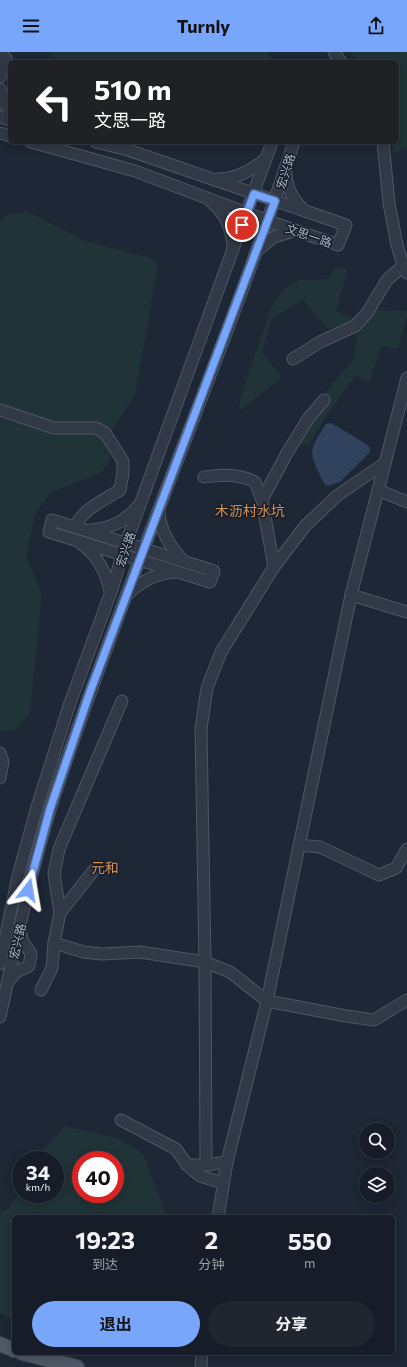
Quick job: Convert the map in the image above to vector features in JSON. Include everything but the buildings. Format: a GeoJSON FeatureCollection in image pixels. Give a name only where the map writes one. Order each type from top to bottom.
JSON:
{"type":"FeatureCollection","features":[{"type":"Feature","properties":{"kind":"main road"},"geometry":{"type":"LineString","coordinates":[[36,1355],[77,1367]]}},
{"type":"Feature","properties":{"kind":"street"},"geometry":{"type":"LineString","coordinates":[[0,57],[6,58],[0,77]]}},
{"type":"Feature","properties":{"kind":"street"},"geometry":{"type":"LineString","coordinates":[[0,90],[3,101],[8,109]]}},
{"type":"Feature","properties":{"kind":"street","name":"文思一路"},"geometry":{"type":"LineString","coordinates":[[38,144],[135,171],[338,246],[346,225],[128,150],[104,144]]}},
{"type":"Feature","properties":{"kind":"street","name":"宏兴路"},"geometry":{"type":"LineString","coordinates":[[0,964],[18,876],[37,807],[70,703],[126,543],[271,144]]}},
{"type":"Feature","properties":{"kind":"street","name":"宏兴路"},"geometry":{"type":"LineString","coordinates":[[0,1017],[31,877],[50,809],[90,692],[143,548],[268,221],[293,144]]}},
{"type":"Feature","properties":{"kind":"street"},"geometry":{"type":"LineString","coordinates":[[293,359],[320,342],[355,326],[367,313],[387,280],[405,269],[397,245],[389,203],[383,144]]}},
{"type":"Feature","properties":{"kind":"street"},"geometry":{"type":"LineString","coordinates":[[211,179],[227,178],[239,175],[252,170],[266,158]]}},
{"type":"Feature","properties":{"kind":"street"},"geometry":{"type":"LineString","coordinates":[[286,169],[290,191],[297,202],[306,211]]}},
{"type":"Feature","properties":{"kind":"street"},"geometry":{"type":"LineString","coordinates":[[205,197],[227,220],[232,234],[234,249]]}},
{"type":"Feature","properties":{"kind":"street"},"geometry":{"type":"LineString","coordinates":[[255,255],[263,244],[274,237],[297,231]]}},
{"type":"Feature","properties":{"kind":"street"},"geometry":{"type":"LineString","coordinates":[[218,1215],[227,1162],[267,1001],[351,595],[407,378]]}},
{"type":"Feature","properties":{"kind":"street"},"geometry":{"type":"LineString","coordinates":[[262,500],[299,433],[308,419],[324,400]]}},
{"type":"Feature","properties":{"kind":"street"},"geometry":{"type":"LineString","coordinates":[[0,410],[54,428],[96,428],[105,433],[123,461],[123,473],[120,490],[86,512],[79,519],[78,528]]}},
{"type":"Feature","properties":{"kind":"street"},"geometry":{"type":"LineString","coordinates":[[206,1164],[205,962],[200,729],[206,694],[220,652],[274,567],[305,526],[338,495],[385,463]]}},
{"type":"Feature","properties":{"kind":"street"},"geometry":{"type":"LineString","coordinates":[[204,477],[229,474],[247,478],[255,482],[262,500],[274,567]]}},
{"type":"Feature","properties":{"kind":"street"},"geometry":{"type":"LineString","coordinates":[[378,490],[407,502]]}},
{"type":"Feature","properties":{"kind":"street"},"geometry":{"type":"LineString","coordinates":[[78,528],[97,529],[112,526],[129,516],[142,502]]}},
{"type":"Feature","properties":{"kind":"street"},"geometry":{"type":"LineString","coordinates":[[159,509],[161,525],[167,540],[182,566]]}},
{"type":"Feature","properties":{"kind":"street"},"geometry":{"type":"LineString","coordinates":[[52,520],[143,548],[182,566],[140,559],[48,532],[52,520]]}},
{"type":"Feature","properties":{"kind":"street"},"geometry":{"type":"LineString","coordinates":[[75,540],[87,548],[98,560],[106,575],[110,592]]}},
{"type":"Feature","properties":{"kind":"street"},"geometry":{"type":"LineString","coordinates":[[126,596],[148,579],[182,566]]}},
{"type":"Feature","properties":{"kind":"street"},"geometry":{"type":"LineString","coordinates":[[351,595],[407,612]]}},
{"type":"Feature","properties":{"kind":"street"},"geometry":{"type":"LineString","coordinates":[[41,990],[52,968],[54,943],[60,913],[54,874],[60,849],[122,701]]}},
{"type":"Feature","properties":{"kind":"street"},"geometry":{"type":"LineString","coordinates":[[0,753],[4,762],[0,778]]}},
{"type":"Feature","properties":{"kind":"street"},"geometry":{"type":"LineString","coordinates":[[299,845],[320,847],[379,875],[396,868],[407,849]]}},
{"type":"Feature","properties":{"kind":"street"},"geometry":{"type":"LineString","coordinates":[[60,913],[94,870]]}},
{"type":"Feature","properties":{"kind":"street"},"geometry":{"type":"LineString","coordinates":[[0,924],[10,917]]}},
{"type":"Feature","properties":{"kind":"street"},"geometry":{"type":"LineString","coordinates":[[7,984],[16,972],[29,966],[31,954],[22,940],[20,929]]}},
{"type":"Feature","properties":{"kind":"street"},"geometry":{"type":"LineString","coordinates":[[54,943],[84,952],[102,954],[140,952],[205,962],[230,972],[267,1001],[374,1020],[407,1000]]}},
{"type":"Feature","properties":{"kind":"street"},"geometry":{"type":"LineString","coordinates":[[121,1120],[176,1149],[187,1165],[200,1176],[223,1183]]}},
{"type":"Feature","properties":{"kind":"street"},"geometry":{"type":"LineString","coordinates":[[187,1165],[227,1162]]}},
{"type":"Feature","properties":{"kind":"street"},"geometry":{"type":"LineString","coordinates":[[201,1367],[202,1355]]}},
{"type":"Feature","properties":{"kind":"green space"},"geometry":{"type":"Polygon","coordinates":[[[52,52],[267,52],[273,60],[55,60],[52,52]]]}},
{"type":"Feature","properties":{"kind":"green space"},"geometry":{"type":"Polygon","coordinates":[[[350,52],[407,52],[407,148],[393,153],[392,144],[399,144],[399,60],[356,60],[350,52]]]}},
{"type":"Feature","properties":{"kind":"green space"},"geometry":{"type":"Polygon","coordinates":[[[28,212],[85,241],[151,258],[158,266],[135,395],[112,430],[110,459],[102,472],[50,493],[35,515],[26,556],[42,594],[30,714],[14,731],[0,731],[0,223],[8,214],[28,212]]]}},
{"type":"Feature","properties":{"kind":"green space"},"geometry":{"type":"Polygon","coordinates":[[[335,268],[348,269],[336,311],[364,324],[374,310],[407,311],[407,316],[398,349],[382,346],[369,382],[356,375],[327,415],[309,445],[300,446],[291,440],[315,405],[354,358],[357,334],[327,328],[303,300],[272,318],[262,352],[282,378],[238,412],[242,393],[271,308],[284,289],[299,280],[328,279],[335,268]]]}},
{"type":"Feature","properties":{"kind":"green space"},"geometry":{"type":"Polygon","coordinates":[[[65,1126],[116,1138],[134,1147],[144,1155],[166,1215],[12,1215],[12,1318],[0,1313],[0,1213],[9,1208],[12,1203],[64,1203],[64,1151],[43,1151],[65,1126]]]}},
{"type":"Feature","properties":{"kind":"water"},"geometry":{"type":"Polygon","coordinates":[[[331,423],[365,443],[370,448],[369,453],[340,482],[327,486],[315,465],[312,453],[316,441],[326,424],[331,423]]]}},
{"type":"Feature","properties":{"kind":"district","name":"木沥村水坑"},"geometry":{"type":"Point","coordinates":[250,510]}},
{"type":"Feature","properties":{"kind":"district","name":"元和"},"geometry":{"type":"Point","coordinates":[105,867]}},
{"type":"Feature","properties":{"kind":"route"},"geometry":{"type":"LineString","coordinates":[[28,890],[50,809],[90,692],[275,201],[254,194],[242,225]]}}]}
